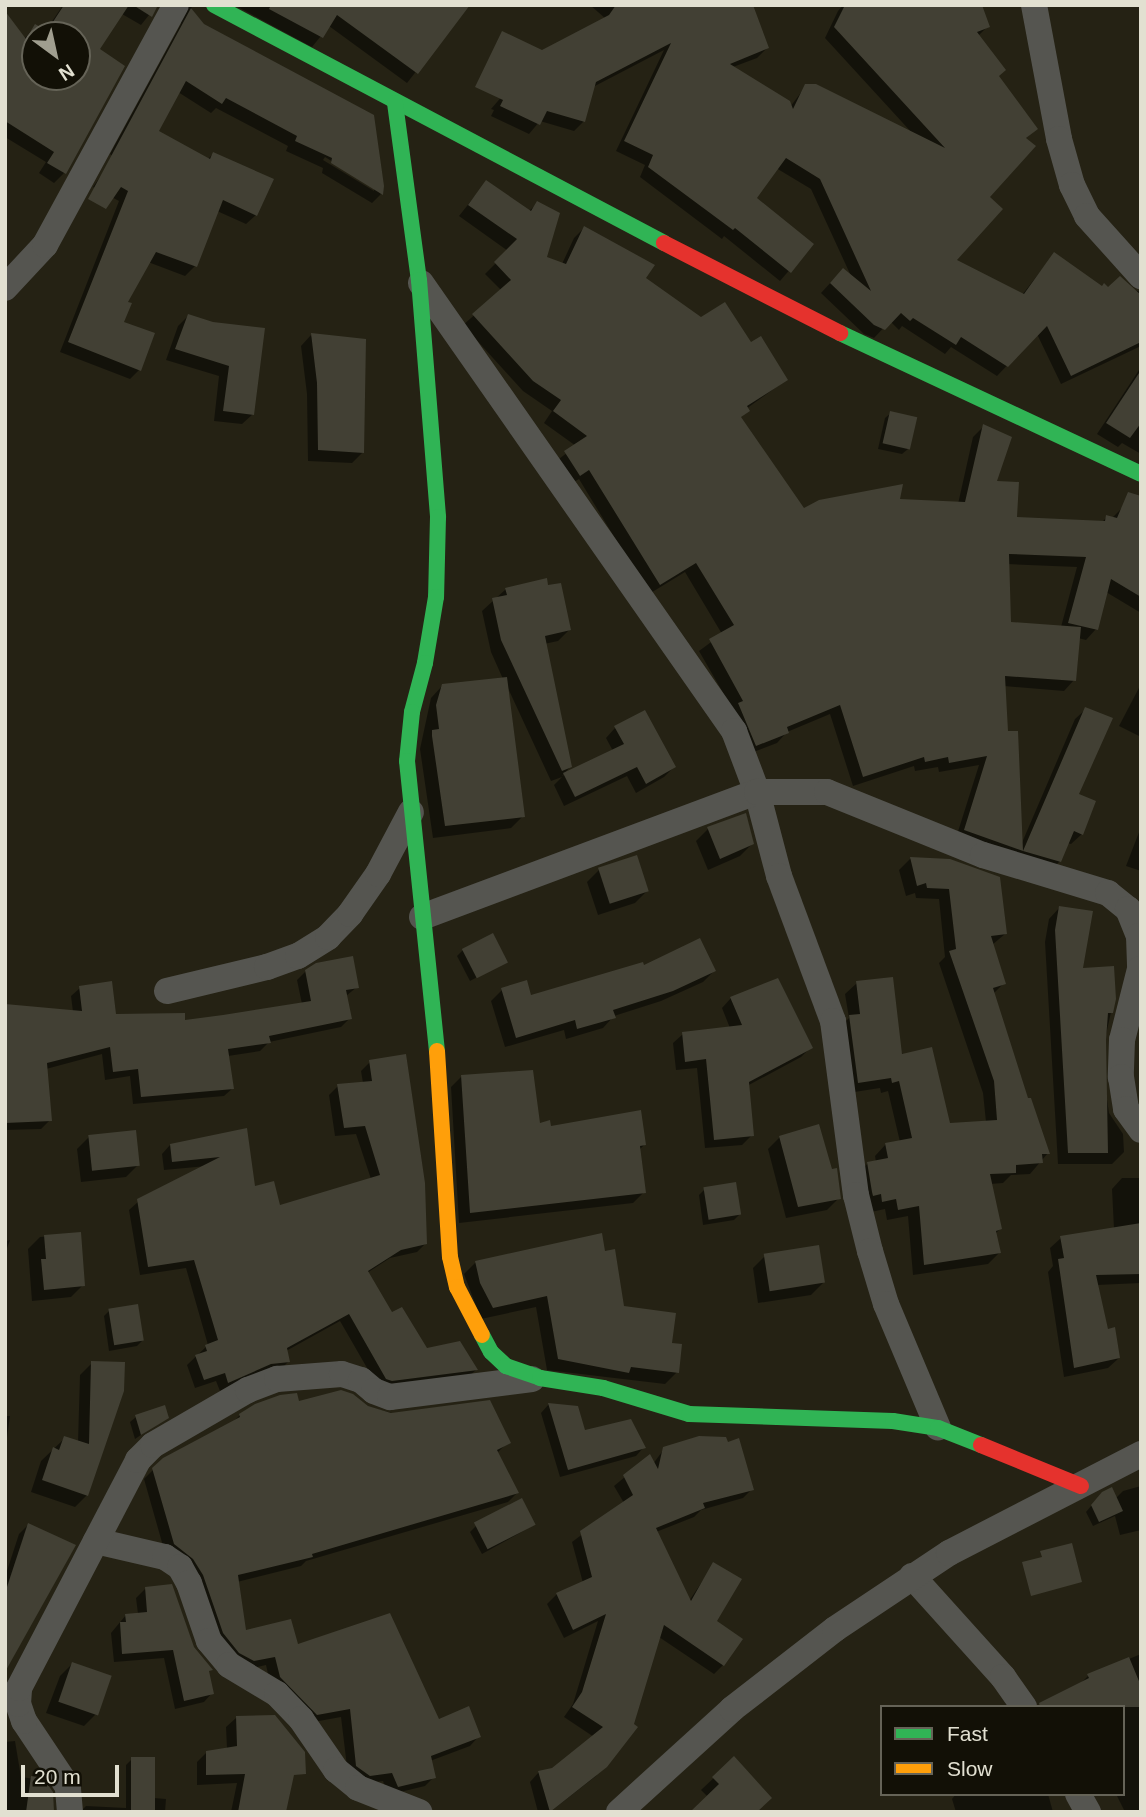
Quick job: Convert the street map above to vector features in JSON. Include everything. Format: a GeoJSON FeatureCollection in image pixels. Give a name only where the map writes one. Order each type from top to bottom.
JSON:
{"type":"FeatureCollection","features":[{"type":"Feature","properties":{"kind":"street"},"geometry":{"type":"LineString","coordinates":[[5,288],[46,245],[176,5]]}},
{"type":"Feature","properties":{"kind":"street"},"geometry":{"type":"LineString","coordinates":[[215,5],[395,103],[783,306],[1141,474]]}},
{"type":"Feature","properties":{"kind":"street"},"geometry":{"type":"LineString","coordinates":[[1034,5],[1059,139],[1072,185],[1087,216],[1141,276]]}},
{"type":"Feature","properties":{"kind":"street"},"geometry":{"type":"LineString","coordinates":[[395,103],[419,280],[438,517],[436,597],[425,663],[412,712],[407,761],[443,1110],[450,1257],[457,1287],[491,1352],[506,1366],[540,1378],[603,1388],[689,1414],[893,1421],[938,1428],[1081,1486]]}},
{"type":"Feature","properties":{"kind":"street"},"geometry":{"type":"LineString","coordinates":[[419,280],[734,731],[757,792],[779,876],[833,1021],[856,1195],[870,1251],[886,1304],[938,1428]]}},
{"type":"Feature","properties":{"kind":"street"},"geometry":{"type":"LineString","coordinates":[[422,917],[757,792],[827,792],[983,855],[1108,893],[1128,909],[1139,936],[1140,969],[1122,1040],[1121,1077],[1126,1109],[1141,1130]]}},
{"type":"Feature","properties":{"kind":"street"},"geometry":{"type":"LineString","coordinates":[[167,991],[267,967],[298,956],[328,937],[350,914],[378,874],[411,812]]}},
{"type":"Feature","properties":{"kind":"street"},"geometry":{"type":"LineString","coordinates":[[70,1812],[68,1787],[24,1721],[18,1704],[19,1688],[138,1460],[153,1445],[248,1390],[277,1378],[342,1374],[361,1380],[373,1391],[390,1397],[540,1378]]}},
{"type":"Feature","properties":{"kind":"street"},"geometry":{"type":"LineString","coordinates":[[620,1812],[732,1709],[835,1629],[948,1553],[1141,1454]]}},
{"type":"Feature","properties":{"kind":"street"},"geometry":{"type":"LineString","coordinates":[[96,1541],[165,1558],[180,1567],[189,1583],[209,1641],[229,1665],[277,1694],[301,1719],[336,1770],[358,1788],[419,1812]]}},
{"type":"Feature","properties":{"kind":"street"},"geometry":{"type":"LineString","coordinates":[[912,1577],[1003,1677],[1023,1705]]}},
{"type":"Feature","properties":{"kind":"street"},"geometry":{"type":"LineString","coordinates":[[1079,1796],[1088,1812]]}},
{"type":"Feature","properties":{"kind":"building"},"geometry":{"type":"Polygon","coordinates":[[[64,5],[129,5],[100,49],[125,66],[66,174],[47,163],[54,152],[5,121],[5,11],[21,32],[21,91],[91,91],[91,21],[54,21],[64,5]]]}},
{"type":"Feature","properties":{"kind":"building"},"geometry":{"type":"Polygon","coordinates":[[[133,5],[158,5],[152,17],[133,5]]]}},
{"type":"Feature","properties":{"kind":"building"},"geometry":{"type":"Polygon","coordinates":[[[271,5],[470,5],[418,74],[337,15],[323,38],[269,9],[271,5]]]}},
{"type":"Feature","properties":{"kind":"building"},"geometry":{"type":"Polygon","coordinates":[[[616,5],[753,5],[769,48],[730,64],[790,101],[793,109],[805,84],[816,84],[945,148],[834,27],[845,5],[982,5],[990,27],[977,32],[1006,70],[999,76],[1038,129],[1026,138],[1036,146],[990,197],[1003,209],[957,260],[1024,294],[1054,252],[1102,286],[1104,283],[1108,287],[1120,276],[1141,295],[1141,342],[1071,376],[1047,326],[1008,367],[961,337],[956,345],[913,318],[910,321],[901,313],[885,330],[874,325],[830,283],[843,268],[871,291],[820,179],[786,158],[757,198],[814,244],[791,273],[735,228],[733,230],[648,167],[653,155],[624,141],[671,43],[596,82],[585,122],[547,111],[540,125],[500,106],[503,100],[475,87],[502,31],[542,50],[609,15],[616,5]]]}},
{"type":"Feature","properties":{"kind":"building"},"geometry":{"type":"Polygon","coordinates":[[[191,8],[204,24],[374,115],[383,195],[331,163],[332,158],[295,141],[297,136],[226,98],[222,104],[186,81],[159,131],[210,159],[213,152],[274,179],[257,216],[223,200],[197,267],[156,252],[128,302],[132,303],[124,322],[155,333],[141,371],[68,342],[128,191],[121,187],[106,209],[88,199],[191,8]]]}},
{"type":"Feature","properties":{"kind":"building"},"geometry":{"type":"Polygon","coordinates":[[[486,180],[531,211],[537,201],[560,213],[547,257],[566,264],[584,226],[655,265],[646,278],[701,317],[725,302],[751,342],[761,336],[788,380],[747,406],[750,411],[741,417],[804,508],[819,500],[903,484],[900,499],[965,502],[983,424],[1012,437],[997,481],[1019,482],[1017,517],[1105,521],[1106,515],[1117,518],[1128,492],[1141,496],[1141,597],[1111,579],[1098,630],[1068,623],[1086,557],[1009,554],[1011,622],[1081,627],[1076,681],[1005,676],[1008,731],[1018,731],[1023,851],[964,830],[987,756],[949,763],[948,757],[925,762],[924,757],[863,777],[840,705],[787,727],[789,733],[756,746],[738,703],[743,701],[709,639],[734,625],[696,563],[660,585],[589,470],[580,476],[564,451],[587,436],[553,411],[561,400],[533,381],[472,314],[511,280],[494,262],[517,239],[468,205],[486,180]]]}},
{"type":"Feature","properties":{"kind":"building"},"geometry":{"type":"Polygon","coordinates":[[[188,314],[213,322],[265,328],[254,415],[223,411],[229,366],[175,349],[188,314]]]}},
{"type":"Feature","properties":{"kind":"building"},"geometry":{"type":"Polygon","coordinates":[[[311,333],[366,339],[364,453],[318,450],[317,383],[311,333]]]}},
{"type":"Feature","properties":{"kind":"building"},"geometry":{"type":"Polygon","coordinates":[[[1141,370],[1141,423],[1130,438],[1106,423],[1141,370]]]}},
{"type":"Feature","properties":{"kind":"building"},"geometry":{"type":"Polygon","coordinates":[[[890,411],[917,417],[910,449],[883,443],[890,411]]]}},
{"type":"Feature","properties":{"kind":"building"},"geometry":{"type":"Polygon","coordinates":[[[547,578],[548,585],[561,583],[571,630],[545,636],[572,767],[562,771],[501,640],[492,598],[507,595],[505,588],[547,578]]]}},
{"type":"Feature","properties":{"kind":"building"},"geometry":{"type":"Polygon","coordinates":[[[507,677],[525,817],[445,826],[432,736],[432,730],[439,729],[436,705],[442,684],[507,677]]]}},
{"type":"Feature","properties":{"kind":"building"},"geometry":{"type":"Polygon","coordinates":[[[1085,707],[1113,718],[1079,794],[1096,801],[1083,835],[1074,831],[1061,862],[1023,851],[1085,707]]]}},
{"type":"Feature","properties":{"kind":"building"},"geometry":{"type":"Polygon","coordinates":[[[645,710],[676,767],[646,784],[637,767],[575,797],[563,773],[624,744],[614,726],[645,710]]]}},
{"type":"Feature","properties":{"kind":"building"},"geometry":{"type":"Polygon","coordinates":[[[746,813],[754,844],[720,859],[707,827],[746,813]]]}},
{"type":"Feature","properties":{"kind":"building"},"geometry":{"type":"Polygon","coordinates":[[[637,855],[649,891],[610,904],[598,868],[637,855]]]}},
{"type":"Feature","properties":{"kind":"building"},"geometry":{"type":"Polygon","coordinates":[[[910,857],[950,859],[1000,877],[1007,934],[991,936],[1006,984],[993,988],[1028,1098],[1031,1098],[1050,1154],[1042,1154],[1043,1163],[1016,1165],[1016,1173],[990,1174],[1002,1229],[996,1231],[1001,1253],[924,1265],[919,1206],[898,1210],[896,1199],[882,1202],[881,1194],[873,1196],[872,1192],[867,1162],[888,1158],[885,1143],[912,1138],[899,1081],[892,1083],[891,1078],[858,1083],[849,1015],[860,1014],[856,981],[893,977],[902,1054],[932,1047],[950,1123],[997,1120],[994,1081],[949,951],[956,949],[949,889],[927,888],[926,883],[917,886],[910,857]]]}},
{"type":"Feature","properties":{"kind":"building"},"geometry":{"type":"Polygon","coordinates":[[[1059,906],[1093,911],[1083,968],[1114,966],[1116,999],[1113,1013],[1108,1013],[1106,1040],[1108,1153],[1068,1153],[1055,930],[1059,906]]]}},
{"type":"Feature","properties":{"kind":"building"},"geometry":{"type":"Polygon","coordinates":[[[493,933],[508,962],[477,978],[462,949],[493,933]]]}},
{"type":"Feature","properties":{"kind":"building"},"geometry":{"type":"Polygon","coordinates":[[[700,938],[716,971],[673,991],[613,1010],[616,1018],[577,1029],[575,1020],[516,1038],[501,988],[527,980],[531,995],[643,962],[644,965],[700,938]]]}},
{"type":"Feature","properties":{"kind":"building"},"geometry":{"type":"Polygon","coordinates":[[[353,956],[359,988],[346,990],[352,1019],[269,1036],[271,1043],[228,1049],[234,1089],[141,1097],[138,1069],[113,1072],[110,1047],[47,1063],[52,1121],[5,1123],[5,1004],[82,1011],[79,986],[112,981],[116,1014],[185,1013],[185,1020],[223,1015],[311,1001],[305,970],[316,963],[353,956]]]}},
{"type":"Feature","properties":{"kind":"building"},"geometry":{"type":"Polygon","coordinates":[[[778,978],[813,1048],[749,1082],[754,1136],[714,1140],[706,1059],[685,1062],[682,1032],[742,1025],[730,997],[778,978]]]}},
{"type":"Feature","properties":{"kind":"building"},"geometry":{"type":"Polygon","coordinates":[[[406,1054],[425,1183],[427,1244],[401,1250],[368,1271],[392,1312],[402,1307],[427,1348],[460,1341],[478,1370],[392,1381],[386,1379],[349,1314],[287,1348],[290,1362],[271,1364],[228,1383],[225,1373],[204,1380],[195,1355],[207,1351],[205,1345],[218,1340],[194,1260],[148,1267],[137,1199],[220,1157],[172,1162],[170,1144],[247,1128],[255,1186],[274,1181],[280,1205],[380,1175],[365,1126],[344,1128],[337,1084],[372,1081],[369,1060],[406,1054]]]}},
{"type":"Feature","properties":{"kind":"building"},"geometry":{"type":"Polygon","coordinates":[[[533,1070],[540,1123],[550,1120],[551,1126],[641,1110],[646,1145],[640,1146],[646,1193],[470,1213],[461,1075],[533,1070]]]}},
{"type":"Feature","properties":{"kind":"building"},"geometry":{"type":"Polygon","coordinates":[[[819,1124],[832,1169],[837,1168],[841,1199],[798,1207],[779,1136],[819,1124]]]}},
{"type":"Feature","properties":{"kind":"building"},"geometry":{"type":"Polygon","coordinates":[[[136,1130],[140,1166],[92,1171],[88,1135],[136,1130]]]}},
{"type":"Feature","properties":{"kind":"building"},"geometry":{"type":"Polygon","coordinates":[[[736,1182],[741,1215],[709,1220],[703,1187],[736,1182]]]}},
{"type":"Feature","properties":{"kind":"building"},"geometry":{"type":"Polygon","coordinates":[[[1141,1223],[1141,1274],[1096,1275],[1108,1329],[1115,1327],[1120,1358],[1074,1368],[1058,1259],[1064,1258],[1060,1236],[1141,1223]]]}},
{"type":"Feature","properties":{"kind":"building"},"geometry":{"type":"Polygon","coordinates":[[[81,1232],[85,1286],[44,1290],[41,1259],[46,1259],[44,1235],[81,1232]]]}},
{"type":"Feature","properties":{"kind":"building"},"geometry":{"type":"Polygon","coordinates":[[[602,1233],[605,1251],[615,1249],[624,1306],[676,1313],[672,1343],[682,1344],[679,1373],[631,1367],[629,1373],[558,1359],[547,1296],[493,1308],[480,1283],[475,1261],[602,1233]]]}},
{"type":"Feature","properties":{"kind":"building"},"geometry":{"type":"Polygon","coordinates":[[[819,1245],[825,1283],[770,1291],[764,1254],[819,1245]]]}},
{"type":"Feature","properties":{"kind":"building"},"geometry":{"type":"Polygon","coordinates":[[[138,1304],[144,1341],[114,1345],[108,1309],[138,1304]]]}},
{"type":"Feature","properties":{"kind":"building"},"geometry":{"type":"Polygon","coordinates":[[[91,1361],[125,1362],[124,1391],[88,1496],[42,1480],[53,1447],[59,1450],[64,1436],[89,1444],[91,1361]]]}},
{"type":"Feature","properties":{"kind":"building"},"geometry":{"type":"Polygon","coordinates":[[[341,1390],[353,1394],[368,1406],[391,1413],[490,1400],[511,1443],[497,1450],[519,1493],[312,1554],[313,1557],[238,1575],[246,1630],[291,1619],[298,1644],[390,1613],[439,1719],[469,1706],[481,1737],[431,1756],[436,1778],[398,1787],[392,1773],[370,1776],[356,1766],[350,1709],[317,1715],[280,1677],[275,1657],[254,1661],[239,1653],[223,1633],[203,1575],[193,1559],[174,1544],[152,1468],[163,1458],[240,1417],[239,1414],[255,1404],[280,1395],[297,1393],[299,1401],[341,1390]]]}},
{"type":"Feature","properties":{"kind":"building"},"geometry":{"type":"Polygon","coordinates":[[[548,1403],[578,1406],[585,1430],[631,1419],[646,1448],[568,1470],[548,1403]]]}},
{"type":"Feature","properties":{"kind":"building"},"geometry":{"type":"Polygon","coordinates":[[[165,1405],[169,1418],[141,1435],[135,1415],[165,1405]]]}},
{"type":"Feature","properties":{"kind":"building"},"geometry":{"type":"Polygon","coordinates":[[[699,1436],[726,1437],[728,1442],[739,1438],[754,1490],[703,1503],[705,1508],[656,1528],[691,1601],[713,1562],[742,1579],[717,1621],[743,1639],[724,1666],[664,1625],[634,1724],[638,1727],[607,1767],[550,1812],[538,1771],[552,1768],[603,1727],[572,1707],[582,1692],[606,1614],[573,1630],[556,1593],[592,1577],[580,1531],[633,1495],[623,1475],[650,1454],[658,1469],[663,1447],[699,1436]]]}},
{"type":"Feature","properties":{"kind":"building"},"geometry":{"type":"Polygon","coordinates":[[[1112,1487],[1123,1511],[1099,1522],[1091,1505],[1102,1492],[1112,1487]]]}},
{"type":"Feature","properties":{"kind":"building"},"geometry":{"type":"Polygon","coordinates":[[[522,1498],[536,1525],[488,1549],[474,1523],[522,1498]]]}},
{"type":"Feature","properties":{"kind":"building"},"geometry":{"type":"Polygon","coordinates":[[[28,1523],[76,1545],[5,1672],[5,1593],[28,1523]]]}},
{"type":"Feature","properties":{"kind":"building"},"geometry":{"type":"Polygon","coordinates":[[[1072,1543],[1082,1582],[1031,1596],[1022,1562],[1042,1557],[1040,1551],[1072,1543]]]}},
{"type":"Feature","properties":{"kind":"building"},"geometry":{"type":"Polygon","coordinates":[[[172,1584],[194,1647],[213,1670],[209,1671],[214,1694],[184,1701],[173,1650],[122,1654],[120,1622],[126,1622],[125,1614],[147,1612],[145,1587],[172,1584]]]}},
{"type":"Feature","properties":{"kind":"building"},"geometry":{"type":"Polygon","coordinates":[[[1129,1657],[1141,1686],[1141,1707],[1040,1705],[1089,1678],[1087,1674],[1129,1657]]]}},
{"type":"Feature","properties":{"kind":"building"},"geometry":{"type":"Polygon","coordinates":[[[72,1662],[112,1676],[98,1715],[58,1702],[72,1662]]]}},
{"type":"Feature","properties":{"kind":"building"},"geometry":{"type":"Polygon","coordinates":[[[275,1715],[305,1752],[306,1774],[294,1775],[286,1812],[238,1812],[245,1774],[206,1775],[206,1751],[237,1746],[236,1716],[275,1715]]]}},
{"type":"Feature","properties":{"kind":"building"},"geometry":{"type":"Polygon","coordinates":[[[734,1756],[772,1798],[757,1812],[690,1812],[719,1784],[712,1777],[734,1756]]]}},
{"type":"Feature","properties":{"kind":"building"},"geometry":{"type":"Polygon","coordinates":[[[131,1757],[155,1757],[155,1812],[131,1812],[131,1757]]]}},
{"type":"Feature","properties":{"kind":"building"},"geometry":{"type":"Polygon","coordinates":[[[31,1776],[43,1778],[53,1792],[54,1812],[26,1812],[31,1776]]]}},
{"type":"Feature","properties":{"kind":"traffic: fast"},"geometry":{"type":"LineString","coordinates":[[214,5],[664,243]]}},
{"type":"Feature","properties":{"kind":"traffic: fast"},"geometry":{"type":"LineString","coordinates":[[395,103],[419,280],[438,517],[436,597],[425,663],[412,712],[407,761],[437,1051]]}},
{"type":"Feature","properties":{"kind":"traffic: fast"},"geometry":{"type":"LineString","coordinates":[[840,333],[1141,474]]}},
{"type":"Feature","properties":{"kind":"traffic: fast"},"geometry":{"type":"LineString","coordinates":[[482,1335],[491,1352],[506,1366],[540,1378],[603,1388],[689,1414],[893,1421],[938,1428],[981,1445]]}},
{"type":"Feature","properties":{"kind":"traffic: slow"},"geometry":{"type":"LineString","coordinates":[[437,1051],[450,1257],[457,1287],[482,1335]]}},
{"type":"Feature","properties":{"kind":"traffic: jam"},"geometry":{"type":"LineString","coordinates":[[664,243],[840,333]]}},
{"type":"Feature","properties":{"kind":"traffic: jam"},"geometry":{"type":"LineString","coordinates":[[981,1445],[1081,1486]]}}]}
